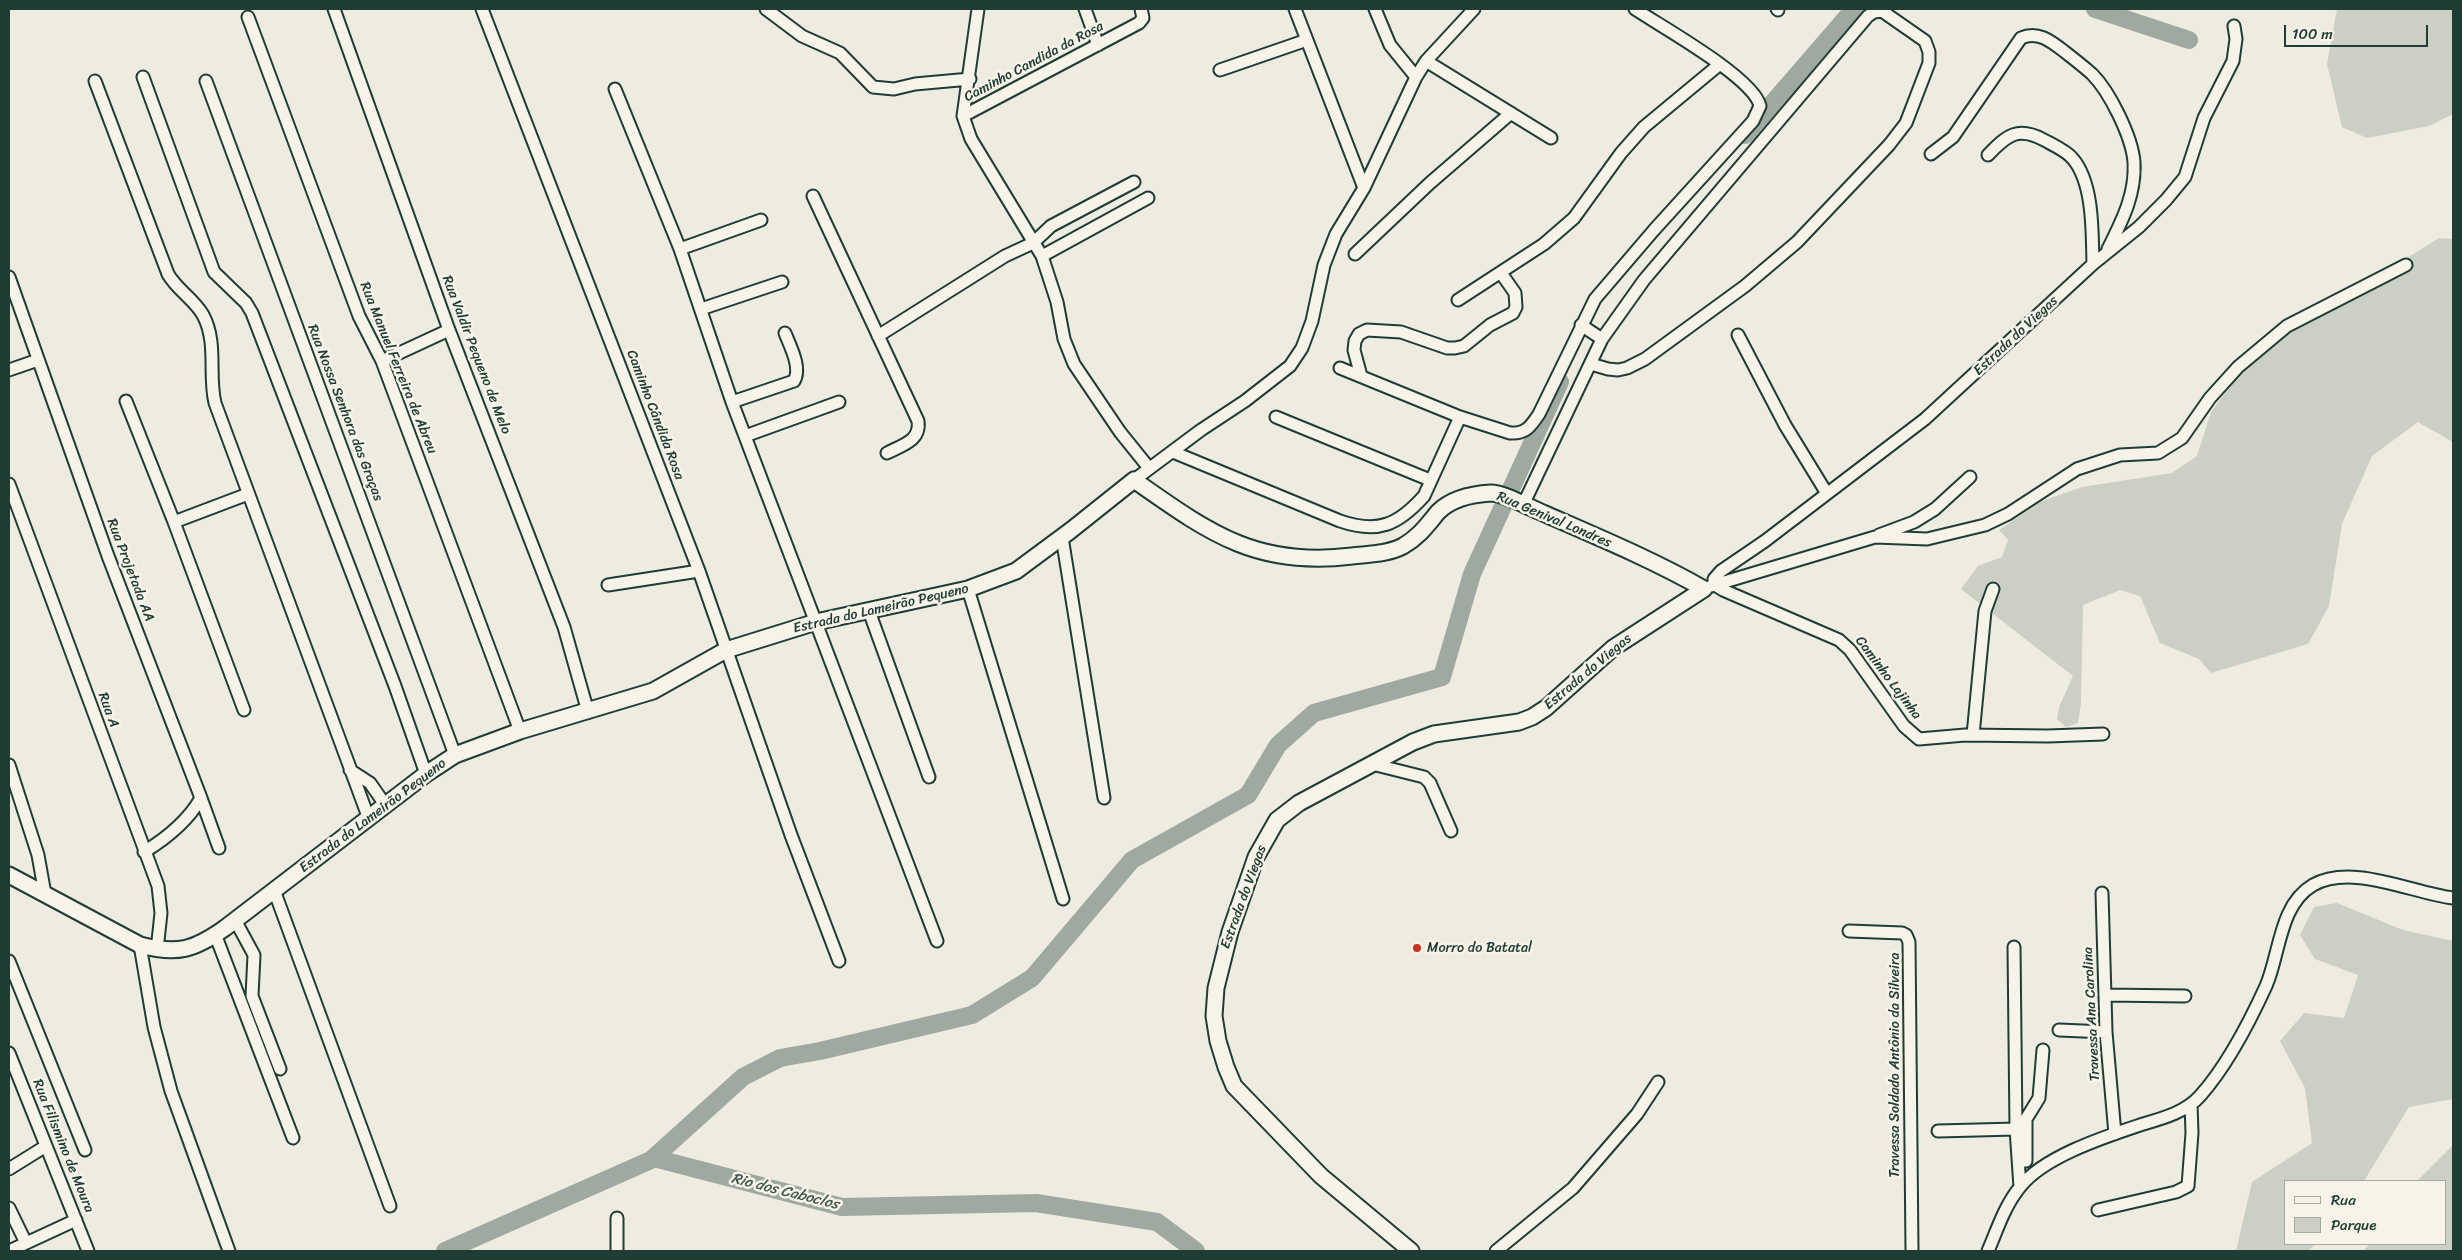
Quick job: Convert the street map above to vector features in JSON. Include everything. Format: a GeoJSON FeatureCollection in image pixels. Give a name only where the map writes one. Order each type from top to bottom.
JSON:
{"type":"FeatureCollection","features":[{"type":"Feature","properties":{"kind":"street","name":"Rua Valdir Pequeno de Melo"},"geometry":{"type":"LineString","coordinates":[[334,9],[449,330],[564,627],[588,712]]}},
{"type":"Feature","properties":{"kind":"street","name":"Caminho Cândida Rosa"},"geometry":{"type":"LineString","coordinates":[[482,9],[699,571],[791,835],[839,961]]}},
{"type":"Feature","properties":{"kind":"street"},"geometry":{"type":"LineString","coordinates":[[766,9],[802,36],[840,53],[873,87],[894,89],[970,79]]}},
{"type":"Feature","properties":{"kind":"street","name":"Caminho Candida da Rosa"},"geometry":{"type":"LineString","coordinates":[[978,9],[970,79],[963,116],[971,139],[1042,256],[1074,364],[1120,432],[1149,468]]}},
{"type":"Feature","properties":{"kind":"street"},"geometry":{"type":"LineString","coordinates":[[1085,9],[1098,45]]}},
{"type":"Feature","properties":{"kind":"street"},"geometry":{"type":"LineString","coordinates":[[1295,9],[1364,188]]}},
{"type":"Feature","properties":{"kind":"street"},"geometry":{"type":"LineString","coordinates":[[1375,9],[1390,45],[1416,77]]}},
{"type":"Feature","properties":{"kind":"street","name":"Estrada do Lameirão Pequeno"},"geometry":{"type":"LineString","coordinates":[[9,875],[140,946],[157,950],[187,949],[215,934],[235,920],[426,774],[455,755],[520,731],[588,712],[653,690],[726,650],[816,622],[968,589],[1016,571],[1149,468],[1245,401],[1290,366],[1302,348],[1312,321],[1324,265],[1336,234],[1364,188],[1416,77],[1426,61],[1474,9]]}},
{"type":"Feature","properties":{"kind":"street"},"geometry":{"type":"LineString","coordinates":[[1340,368],[1460,417],[1510,433],[1518,434],[1529,428],[1539,414],[1595,299],[1758,112],[1759,100],[1720,64],[1635,9]]}},
{"type":"Feature","properties":{"kind":"street"},"geometry":{"type":"LineString","coordinates":[[1521,504],[1602,339],[1655,266],[1868,16],[1874,12],[1882,11],[1925,41],[1929,52],[1929,63],[1906,123],[1889,145],[1797,242],[1745,286],[1645,358],[1618,370],[1591,364]]}},
{"type":"Feature","properties":{"kind":"street","name":"Caminho Candida da Rosa"},"geometry":{"type":"LineString","coordinates":[[963,116],[1139,23],[1142,13]]}},
{"type":"Feature","properties":{"kind":"street","name":"Rua Manuel Ferreira de Abreu"},"geometry":{"type":"LineString","coordinates":[[248,17],[359,316],[382,361],[520,731]]}},
{"type":"Feature","properties":{"kind":"street","name":"Estrada do Viegas"},"geometry":{"type":"LineString","coordinates":[[1709,587],[1714,577],[1765,541],[1826,492],[1925,419],[2093,264],[2139,227],[2178,187],[2185,177],[2204,118],[2233,61],[2236,39],[2234,26]]}},
{"type":"Feature","properties":{"kind":"street"},"geometry":{"type":"LineString","coordinates":[[1931,154],[1954,137],[2021,38],[2034,35],[2054,43],[2093,75],[2115,108],[2128,135],[2134,162],[2129,204],[2105,254]]}},
{"type":"Feature","properties":{"kind":"street"},"geometry":{"type":"LineString","coordinates":[[1220,70],[1307,40]]}},
{"type":"Feature","properties":{"kind":"street"},"geometry":{"type":"LineString","coordinates":[[1426,61],[1551,138]]}},
{"type":"Feature","properties":{"kind":"street"},"geometry":{"type":"LineString","coordinates":[[1458,300],[1544,244],[1574,218],[1621,153],[1644,127],[1720,64]]}},
{"type":"Feature","properties":{"kind":"street"},"geometry":{"type":"LineString","coordinates":[[143,77],[214,272],[246,303],[252,313],[392,676],[426,774]]}},
{"type":"Feature","properties":{"kind":"street"},"geometry":{"type":"LineString","coordinates":[[95,81],[168,274],[174,286],[202,314],[208,328],[212,346],[212,390],[248,494],[369,819]]}},
{"type":"Feature","properties":{"kind":"street","name":"Rua Nossa Senhora das Graças"},"geometry":{"type":"LineString","coordinates":[[206,81],[440,709],[455,755]]}},
{"type":"Feature","properties":{"kind":"street"},"geometry":{"type":"LineString","coordinates":[[616,89],[680,249],[732,402],[937,942]]}},
{"type":"Feature","properties":{"kind":"street"},"geometry":{"type":"LineString","coordinates":[[1355,254],[1430,183],[1511,114]]}},
{"type":"Feature","properties":{"kind":"street"},"geometry":{"type":"LineString","coordinates":[[1988,154],[1997,145],[2019,132],[2031,133],[2073,159],[2082,175],[2088,196],[2093,264]]}},
{"type":"Feature","properties":{"kind":"street"},"geometry":{"type":"LineString","coordinates":[[878,336],[1005,256],[1033,243],[1051,226],[1134,182]]}},
{"type":"Feature","properties":{"kind":"street"},"geometry":{"type":"LineString","coordinates":[[812,196],[919,427],[915,439],[887,453]]}},
{"type":"Feature","properties":{"kind":"street"},"geometry":{"type":"LineString","coordinates":[[1042,256],[1148,198]]}},
{"type":"Feature","properties":{"kind":"street"},"geometry":{"type":"LineString","coordinates":[[680,249],[761,220]]}},
{"type":"Feature","properties":{"kind":"street","name":"Estrada do Viegas"},"geometry":{"type":"LineString","coordinates":[[1411,1251],[1321,1176],[1286,1136],[1234,1086],[1218,1041],[1214,1016],[1220,966],[1253,865],[1265,838],[1278,820],[1299,803],[1413,742],[1434,734],[1518,722],[1532,717],[1546,708],[1613,648],[1709,587],[1876,537],[1927,539],[1985,525],[2008,514],[2077,469],[2120,454],[2158,453],[2182,438],[2210,398],[2238,367],[2287,326],[2406,265]]}},
{"type":"Feature","properties":{"kind":"street"},"geometry":{"type":"LineString","coordinates":[[1361,376],[1354,350],[1355,342],[1359,334],[1368,330],[1401,332],[1447,348],[1455,348],[1464,346],[1490,325],[1513,314],[1516,307],[1514,293],[1501,273]]}},
{"type":"Feature","properties":{"kind":"street","name":"Rua Projetada AA"},"geometry":{"type":"LineString","coordinates":[[9,277],[108,556],[219,848]]}},
{"type":"Feature","properties":{"kind":"street"},"geometry":{"type":"LineString","coordinates":[[701,309],[782,282]]}},
{"type":"Feature","properties":{"kind":"street"},"geometry":{"type":"LineString","coordinates":[[1581,325],[1602,339]]}},
{"type":"Feature","properties":{"kind":"street"},"geometry":{"type":"LineString","coordinates":[[382,361],[449,330]]}},
{"type":"Feature","properties":{"kind":"street"},"geometry":{"type":"LineString","coordinates":[[732,402],[794,381],[796,378],[796,365],[785,333]]}},
{"type":"Feature","properties":{"kind":"street"},"geometry":{"type":"LineString","coordinates":[[1738,335],[1785,425],[1826,492]]}},
{"type":"Feature","properties":{"kind":"street"},"geometry":{"type":"LineString","coordinates":[[9,370],[38,360]]}},
{"type":"Feature","properties":{"kind":"street"},"geometry":{"type":"LineString","coordinates":[[126,401],[174,522],[244,710]]}},
{"type":"Feature","properties":{"kind":"street"},"geometry":{"type":"LineString","coordinates":[[745,436],[839,402]]}},
{"type":"Feature","properties":{"kind":"street"},"geometry":{"type":"LineString","coordinates":[[1276,417],[1430,480]]}},
{"type":"Feature","properties":{"kind":"street"},"geometry":{"type":"LineString","coordinates":[[1173,452],[1359,528],[1374,529],[1395,520],[1416,505],[1424,496],[1460,417]]}},
{"type":"Feature","properties":{"kind":"street"},"geometry":{"type":"LineString","coordinates":[[1876,537],[1914,522],[1935,508],[1970,478]]}},
{"type":"Feature","properties":{"kind":"street","name":"Rua Genival Londres"},"geometry":{"type":"LineString","coordinates":[[1134,480],[1178,511],[1235,544],[1258,552],[1284,556],[1341,558],[1381,553],[1401,547],[1417,537],[1440,510],[1459,498],[1493,493],[1709,587]]}},
{"type":"Feature","properties":{"kind":"street","name":"Rua A"},"geometry":{"type":"LineString","coordinates":[[9,484],[158,886],[160,899],[157,950]]}},
{"type":"Feature","properties":{"kind":"street"},"geometry":{"type":"LineString","coordinates":[[174,522],[248,494]]}},
{"type":"Feature","properties":{"kind":"street"},"geometry":{"type":"LineString","coordinates":[[1062,537],[1104,798]]}},
{"type":"Feature","properties":{"kind":"street"},"geometry":{"type":"LineString","coordinates":[[608,585],[699,571]]}},
{"type":"Feature","properties":{"kind":"street","name":"Caminho Lajinha"},"geometry":{"type":"LineString","coordinates":[[1709,587],[1839,640],[1850,650],[1873,686],[1913,736],[1919,739],[1929,740],[1973,735],[2048,736],[2103,734]]}},
{"type":"Feature","properties":{"kind":"street"},"geometry":{"type":"LineString","coordinates":[[968,589],[1063,899]]}},
{"type":"Feature","properties":{"kind":"street"},"geometry":{"type":"LineString","coordinates":[[1973,735],[1985,611],[1993,589]]}},
{"type":"Feature","properties":{"kind":"street"},"geometry":{"type":"LineString","coordinates":[[869,611],[929,777]]}},
{"type":"Feature","properties":{"kind":"street"},"geometry":{"type":"LineString","coordinates":[[1372,764],[1424,778],[1430,783],[1450,831]]}},
{"type":"Feature","properties":{"kind":"street"},"geometry":{"type":"LineString","coordinates":[[9,765],[38,856],[45,894]]}},
{"type":"Feature","properties":{"kind":"street"},"geometry":{"type":"LineString","coordinates":[[350,770],[370,783],[386,806]]}},
{"type":"Feature","properties":{"kind":"street"},"geometry":{"type":"LineString","coordinates":[[144,852],[177,827],[196,807],[201,798]]}},
{"type":"Feature","properties":{"kind":"street"},"geometry":{"type":"LineString","coordinates":[[1988,1251],[2006,1208],[2023,1183],[2040,1168],[2115,1134],[2167,1116],[2191,1104],[2217,1073],[2242,1031],[2266,984],[2283,929],[2295,902],[2312,886],[2327,879],[2356,877],[2431,895],[2453,898]]}},
{"type":"Feature","properties":{"kind":"street"},"geometry":{"type":"LineString","coordinates":[[274,890],[390,1206]]}},
{"type":"Feature","properties":{"kind":"street","name":"Travessa Ana Carolina"},"geometry":{"type":"LineString","coordinates":[[2102,893],[2106,1032],[2115,1134]]}},
{"type":"Feature","properties":{"kind":"street"},"geometry":{"type":"LineString","coordinates":[[235,920],[254,955],[252,996],[280,1069]]}},
{"type":"Feature","properties":{"kind":"street","name":"Travessa Soldado Antônio da Silveira"},"geometry":{"type":"LineString","coordinates":[[1850,931],[1902,933],[1906,935],[1909,942],[1912,1251]]}},
{"type":"Feature","properties":{"kind":"street"},"geometry":{"type":"LineString","coordinates":[[215,934],[293,1138]]}},
{"type":"Feature","properties":{"kind":"street"},"geometry":{"type":"LineString","coordinates":[[140,946],[154,1027],[171,1090],[229,1251]]}},
{"type":"Feature","properties":{"kind":"street"},"geometry":{"type":"LineString","coordinates":[[2014,947],[2016,1129],[2023,1183]]}},
{"type":"Feature","properties":{"kind":"street"},"geometry":{"type":"LineString","coordinates":[[9,961],[85,1150]]}},
{"type":"Feature","properties":{"kind":"street"},"geometry":{"type":"LineString","coordinates":[[2105,995],[2185,996]]}},
{"type":"Feature","properties":{"kind":"street"},"geometry":{"type":"LineString","coordinates":[[2059,1030],[2106,1032]]}},
{"type":"Feature","properties":{"kind":"street"},"geometry":{"type":"LineString","coordinates":[[2023,1183],[2026,1119],[2039,1098],[2043,1050]]}},
{"type":"Feature","properties":{"kind":"street","name":"Rua Filismino de Moura"},"geometry":{"type":"LineString","coordinates":[[9,1055],[88,1251]]}},
{"type":"Feature","properties":{"kind":"street"},"geometry":{"type":"LineString","coordinates":[[1496,1251],[1573,1188],[1637,1114],[1658,1082]]}},
{"type":"Feature","properties":{"kind":"street"},"geometry":{"type":"LineString","coordinates":[[2098,1210],[2176,1192],[2188,1186],[2192,1133],[2191,1104]]}},
{"type":"Feature","properties":{"kind":"street"},"geometry":{"type":"LineString","coordinates":[[1938,1131],[2016,1129]]}},
{"type":"Feature","properties":{"kind":"street"},"geometry":{"type":"LineString","coordinates":[[9,1169],[46,1146]]}},
{"type":"Feature","properties":{"kind":"street"},"geometry":{"type":"LineString","coordinates":[[9,1208],[26,1243]]}},
{"type":"Feature","properties":{"kind":"street"},"geometry":{"type":"LineString","coordinates":[[616,1251],[617,1218]]}},
{"type":"Feature","properties":{"kind":"street"},"geometry":{"type":"LineString","coordinates":[[9,1251],[76,1220]]}},
{"type":"Feature","properties":{"kind":"green space"},"geometry":{"type":"Polygon","coordinates":[[[2337,9],[2453,9],[2453,114],[2429,126],[2367,138],[2342,127],[2327,64],[2337,9]]]}},
{"type":"Feature","properties":{"kind":"green space"},"geometry":{"type":"Polygon","coordinates":[[[2439,238],[2453,239],[2453,442],[2418,422],[2372,456],[2342,524],[2329,606],[2308,644],[2211,673],[2199,659],[2160,643],[2140,596],[2120,590],[2083,605],[2081,703],[2078,723],[2066,727],[2057,719],[2059,707],[2073,676],[1961,589],[1978,566],[2002,557],[2008,540],[1999,530],[2042,501],[2082,487],[2172,473],[2197,456],[2211,412],[2239,374],[2281,337],[2439,238]]]}},
{"type":"Feature","properties":{"kind":"green space"},"geometry":{"type":"Polygon","coordinates":[[[2337,903],[2403,930],[2453,941],[2453,1099],[2409,1107],[2365,1180],[2284,1180],[2284,1245],[2314,1245],[2308,1251],[2236,1251],[2252,1182],[2312,1143],[2305,1088],[2280,1041],[2304,1013],[2344,1018],[2358,975],[2315,959],[2300,935],[2314,907],[2337,903]]]}},
{"type":"Feature","properties":{"kind":"green space"},"geometry":{"type":"Polygon","coordinates":[[[2453,1145],[2453,1251],[2363,1251],[2369,1245],[2447,1245],[2447,1180],[2418,1180],[2453,1145]]]}},
{"type":"Feature","properties":{"kind":"waterway"},"geometry":{"type":"LineString","coordinates":[[1745,135],[1854,9]]}},
{"type":"Feature","properties":{"kind":"waterway"},"geometry":{"type":"LineString","coordinates":[[2095,9],[2189,40]]}},
{"type":"Feature","properties":{"kind":"waterway"},"geometry":{"type":"LineString","coordinates":[[445,1251],[651,1160],[743,1077],[780,1058],[820,1051],[972,1015],[1032,978],[1132,860],[1248,795],[1278,745],[1314,713],[1442,677],[1472,574],[1560,382]]}},
{"type":"Feature","properties":{"kind":"waterway","name":"Rio dos Caboclos"},"geometry":{"type":"LineString","coordinates":[[654,1158],[842,1207],[1036,1203],[1157,1222],[1196,1251]]}},
{"type":"Feature","properties":{"kind":"place","name":"Morro do Batatal"},"geometry":{"type":"Point","coordinates":[1417,948]}}]}
